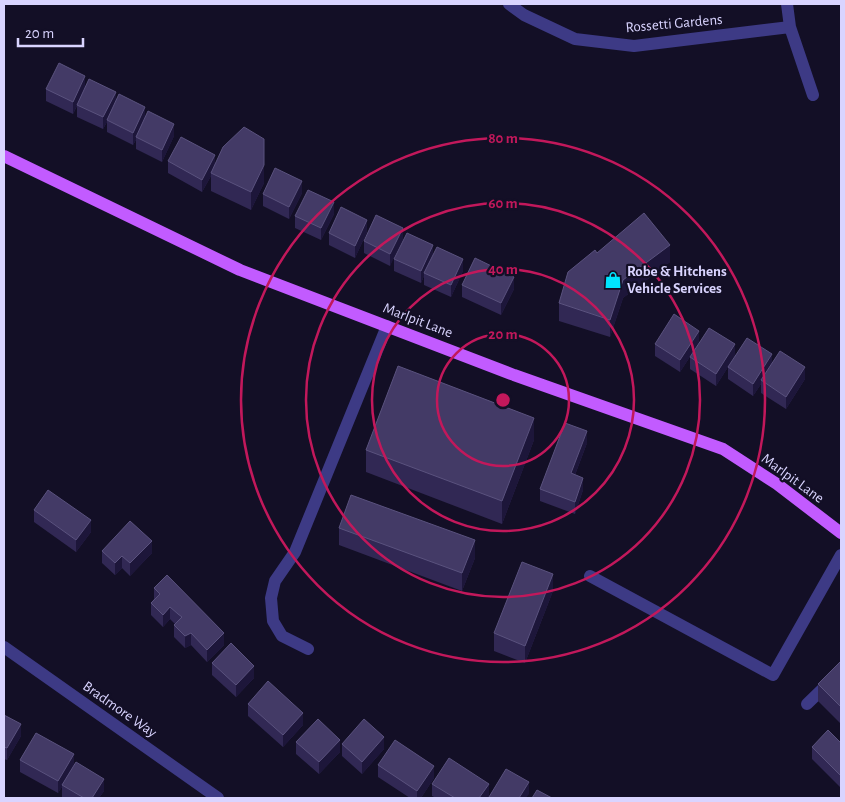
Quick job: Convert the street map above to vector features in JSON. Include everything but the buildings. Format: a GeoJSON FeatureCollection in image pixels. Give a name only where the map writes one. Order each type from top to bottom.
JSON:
{"type":"FeatureCollection","features":[{"type":"Feature","properties":{"kind":"main road","name":"Marlpit Lane"},"geometry":{"type":"LineString","coordinates":[[4,156],[240,270],[514,375],[723,450],[777,484],[841,533]]}},
{"type":"Feature","properties":{"kind":"street","name":"Rossetti Gardens"},"geometry":{"type":"LineString","coordinates":[[509,4],[524,15],[575,39],[634,46],[790,27]]}},
{"type":"Feature","properties":{"kind":"street"},"geometry":{"type":"LineString","coordinates":[[787,4],[790,27],[813,95]]}},
{"type":"Feature","properties":{"kind":"street"},"geometry":{"type":"LineString","coordinates":[[308,649],[282,636],[273,621],[271,598],[274,581],[295,552],[387,326]]}},
{"type":"Feature","properties":{"kind":"street"},"geometry":{"type":"LineString","coordinates":[[590,576],[773,675],[841,555]]}},
{"type":"Feature","properties":{"kind":"street","name":"Bradmore Way"},"geometry":{"type":"LineString","coordinates":[[4,647],[218,798]]}},
{"type":"Feature","properties":{"kind":"street"},"geometry":{"type":"LineString","coordinates":[[807,704],[841,671]]}},
{"type":"Feature","properties":{"kind":"place","name":"Robe & Hitchens Vehicle Services"},"geometry":{"type":"Point","coordinates":[613,280]}}]}
